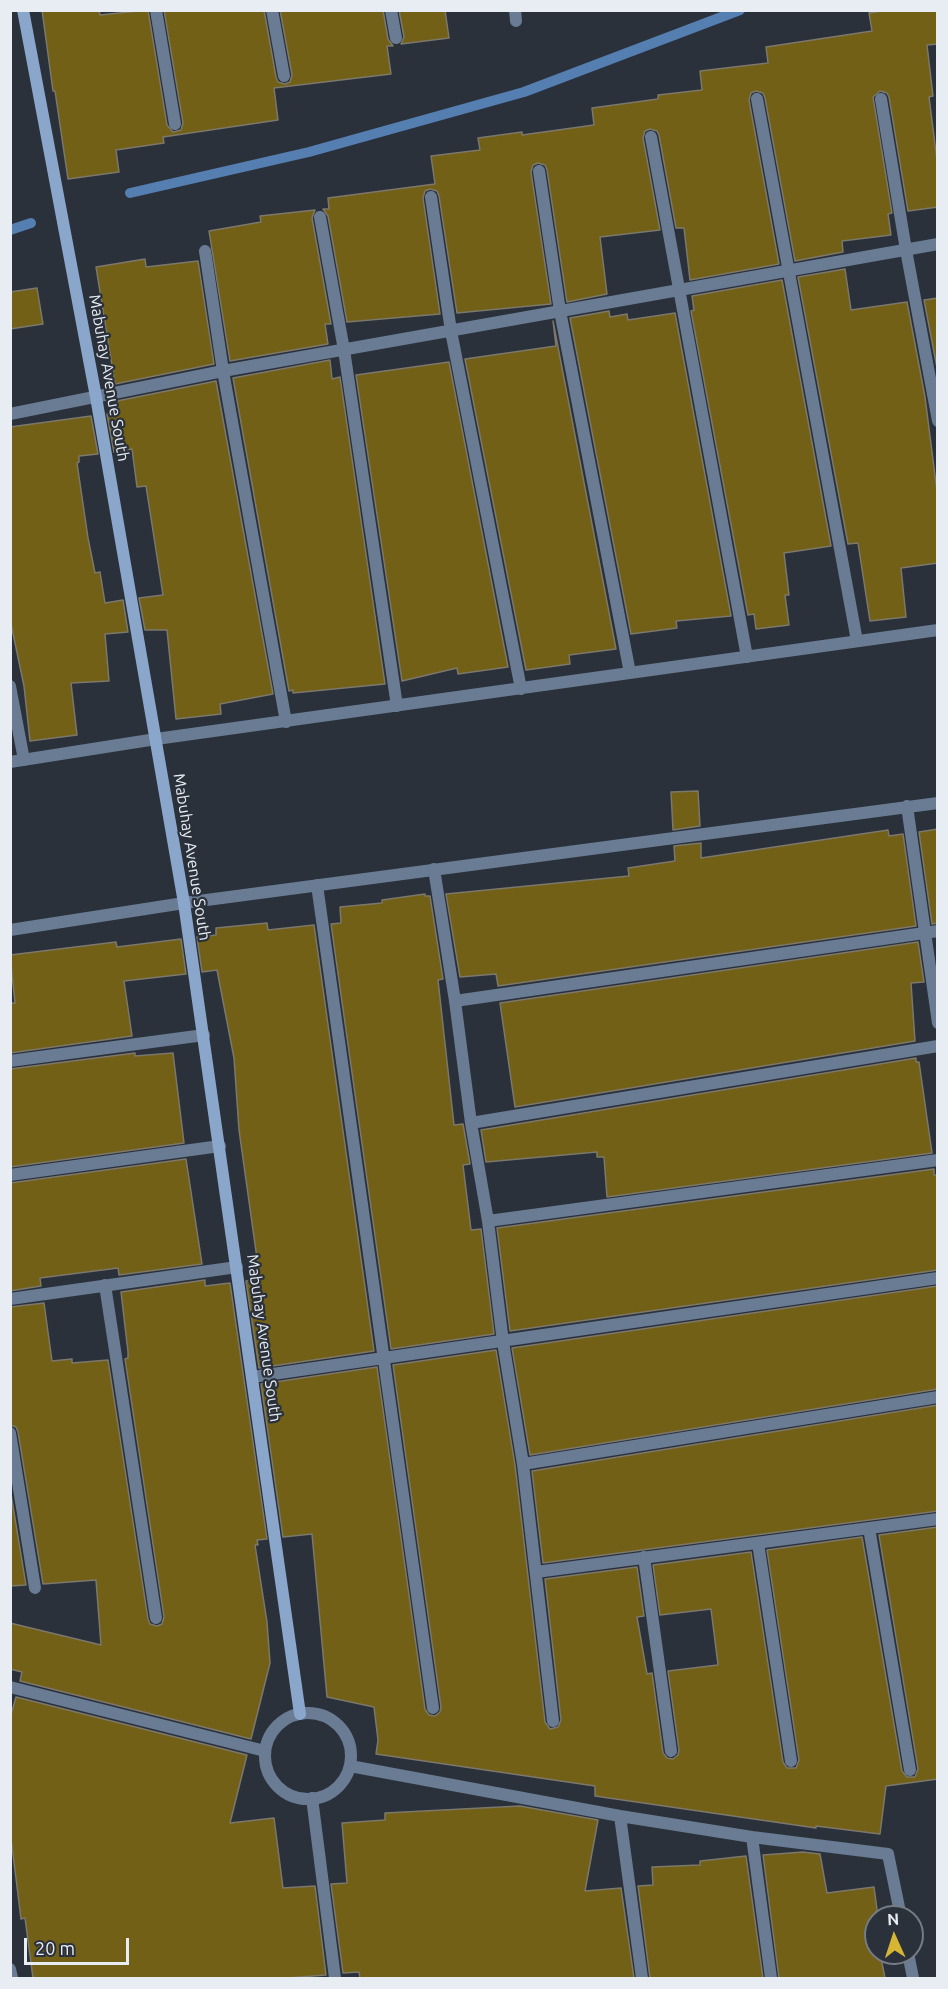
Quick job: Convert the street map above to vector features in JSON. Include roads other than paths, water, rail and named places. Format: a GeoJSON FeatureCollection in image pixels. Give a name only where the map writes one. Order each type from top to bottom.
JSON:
{"type":"FeatureCollection","features":[{"type":"Feature","properties":{"kind":"street","name":"Mabuhay Avenue South"},"geometry":{"type":"LineString","coordinates":[[23,10],[96,397],[184,903],[300,1714]]}},
{"type":"Feature","properties":{"kind":"street"},"geometry":{"type":"LineString","coordinates":[[156,10],[175,124]]}},
{"type":"Feature","properties":{"kind":"street"},"geometry":{"type":"LineString","coordinates":[[272,10],[284,76]]}},
{"type":"Feature","properties":{"kind":"street"},"geometry":{"type":"LineString","coordinates":[[391,10],[396,38]]}},
{"type":"Feature","properties":{"kind":"street"},"geometry":{"type":"LineString","coordinates":[[757,99],[857,641]]}},
{"type":"Feature","properties":{"kind":"street"},"geometry":{"type":"LineString","coordinates":[[881,99],[938,421]]}},
{"type":"Feature","properties":{"kind":"street"},"geometry":{"type":"LineString","coordinates":[[651,137],[747,657]]}},
{"type":"Feature","properties":{"kind":"street"},"geometry":{"type":"LineString","coordinates":[[539,171],[560,311],[630,673]]}},
{"type":"Feature","properties":{"kind":"street"},"geometry":{"type":"LineString","coordinates":[[431,197],[451,331],[521,689]]}},
{"type":"Feature","properties":{"kind":"street"},"geometry":{"type":"LineString","coordinates":[[320,217],[344,350],[397,706]]}},
{"type":"Feature","properties":{"kind":"street"},"geometry":{"type":"LineString","coordinates":[[10,414],[223,371],[938,244]]}},
{"type":"Feature","properties":{"kind":"street"},"geometry":{"type":"LineString","coordinates":[[205,250],[223,371],[286,722]]}},
{"type":"Feature","properties":{"kind":"street"},"geometry":{"type":"LineString","coordinates":[[10,762],[156,739],[938,630]]}},
{"type":"Feature","properties":{"kind":"street"},"geometry":{"type":"LineString","coordinates":[[10,686],[24,760]]}},
{"type":"Feature","properties":{"kind":"street"},"geometry":{"type":"LineString","coordinates":[[10,930],[184,903],[938,802]]}},
{"type":"Feature","properties":{"kind":"street"},"geometry":{"type":"LineString","coordinates":[[908,806],[932,932],[938,1023]]}},
{"type":"Feature","properties":{"kind":"street"},"geometry":{"type":"LineString","coordinates":[[434,869],[523,1464],[553,1721]]}},
{"type":"Feature","properties":{"kind":"street"},"geometry":{"type":"LineString","coordinates":[[317,885],[433,1708]]}},
{"type":"Feature","properties":{"kind":"street"},"geometry":{"type":"LineString","coordinates":[[455,1001],[932,932]]}},
{"type":"Feature","properties":{"kind":"street"},"geometry":{"type":"LineString","coordinates":[[10,1060],[204,1035]]}},
{"type":"Feature","properties":{"kind":"street"},"geometry":{"type":"LineString","coordinates":[[471,1123],[938,1046]]}},
{"type":"Feature","properties":{"kind":"street"},"geometry":{"type":"LineString","coordinates":[[10,1174],[220,1146]]}},
{"type":"Feature","properties":{"kind":"street"},"geometry":{"type":"LineString","coordinates":[[488,1221],[938,1160]]}},
{"type":"Feature","properties":{"kind":"street"},"geometry":{"type":"LineString","coordinates":[[10,1299],[237,1268]]}},
{"type":"Feature","properties":{"kind":"street"},"geometry":{"type":"LineString","coordinates":[[252,1377],[938,1278]]}},
{"type":"Feature","properties":{"kind":"street"},"geometry":{"type":"LineString","coordinates":[[105,1286],[156,1618]]}},
{"type":"Feature","properties":{"kind":"street"},"geometry":{"type":"LineString","coordinates":[[523,1464],[938,1397]]}},
{"type":"Feature","properties":{"kind":"street"},"geometry":{"type":"LineString","coordinates":[[10,1433],[35,1588]]}},
{"type":"Feature","properties":{"kind":"street"},"geometry":{"type":"LineString","coordinates":[[536,1572],[938,1519]]}},
{"type":"Feature","properties":{"kind":"street"},"geometry":{"type":"LineString","coordinates":[[869,1528],[910,1770]]}},
{"type":"Feature","properties":{"kind":"street"},"geometry":{"type":"LineString","coordinates":[[758,1543],[791,1761]]}},
{"type":"Feature","properties":{"kind":"street"},"geometry":{"type":"LineString","coordinates":[[644,1557],[671,1751]]}},
{"type":"Feature","properties":{"kind":"street"},"geometry":{"type":"LineString","coordinates":[[10,1687],[265,1751]]}},
{"type":"Feature","properties":{"kind":"street"},"geometry":{"type":"LineString","coordinates":[[314,1713],[340,1726],[348,1738],[351,1752],[350,1766],[345,1778],[336,1789],[312,1798],[299,1798],[287,1793],[270,1775],[266,1763],[265,1751],[269,1738],[287,1718],[300,1714],[314,1713]]}},
{"type":"Feature","properties":{"kind":"street"},"geometry":{"type":"LineString","coordinates":[[350,1766],[620,1816],[752,1837],[888,1854],[899,1905]]}},
{"type":"Feature","properties":{"kind":"street"},"geometry":{"type":"LineString","coordinates":[[312,1798],[336,1978]]}},
{"type":"Feature","properties":{"kind":"street"},"geometry":{"type":"LineString","coordinates":[[620,1816],[642,1978]]}},
{"type":"Feature","properties":{"kind":"street"},"geometry":{"type":"LineString","coordinates":[[752,1837],[771,1978]]}},
{"type":"Feature","properties":{"kind":"street"},"geometry":{"type":"LineString","coordinates":[[10,1969],[12,1978]]}},
{"type":"Feature","properties":{"kind":"waterway"},"geometry":{"type":"LineString","coordinates":[[130,193],[309,152],[524,92],[740,10]]}},
{"type":"Feature","properties":{"kind":"waterway"},"geometry":{"type":"LineString","coordinates":[[10,230],[31,223]]}}]}
